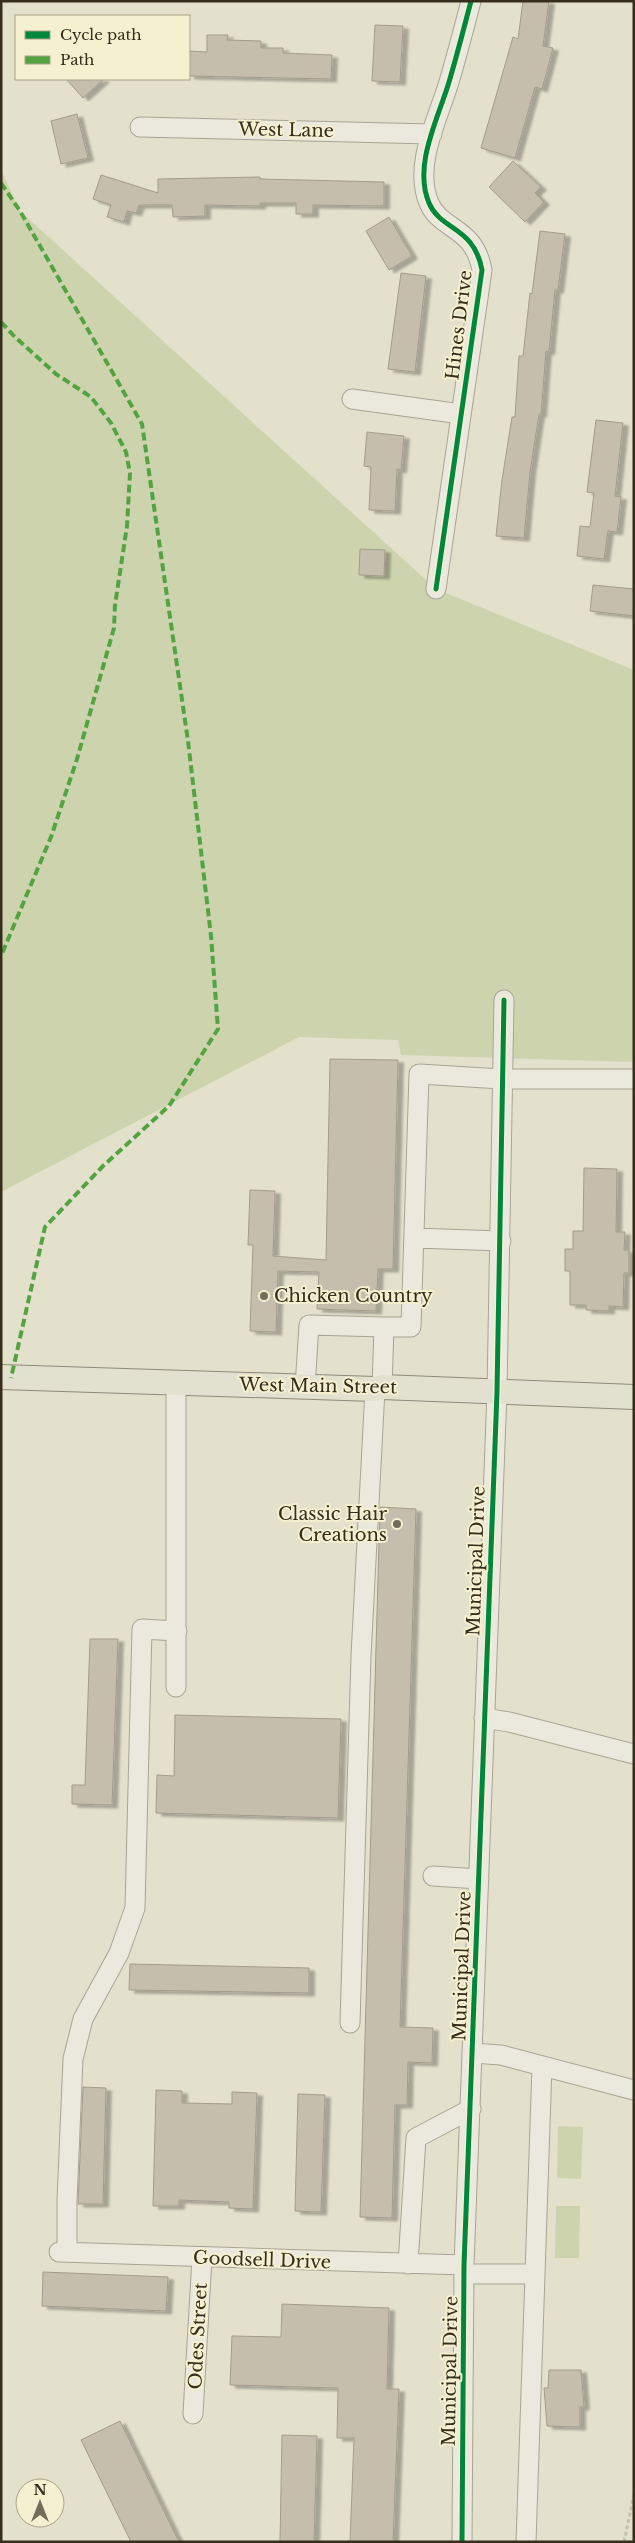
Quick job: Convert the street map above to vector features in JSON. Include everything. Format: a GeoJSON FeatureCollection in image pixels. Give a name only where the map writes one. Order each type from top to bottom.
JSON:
{"type":"FeatureCollection","features":[{"type":"Feature","properties":{"kind":"main road","name":"West Main Street"},"geometry":{"type":"LineString","coordinates":[[1,1377],[634,1397]]}},
{"type":"Feature","properties":{"kind":"street","name":"Hines Drive"},"geometry":{"type":"LineString","coordinates":[[436,589],[482,270],[479,256],[468,238],[430,206],[425,191],[424,173],[432,134],[471,1]]}},
{"type":"Feature","properties":{"kind":"street","name":"West Lane"},"geometry":{"type":"LineString","coordinates":[[140,126],[432,134]]}},
{"type":"Feature","properties":{"kind":"street"},"geometry":{"type":"LineString","coordinates":[[352,399],[461,414]]}},
{"type":"Feature","properties":{"kind":"street","name":"Municipal Drive"},"geometry":{"type":"LineString","coordinates":[[462,2542],[464,2269],[497,1392],[504,1000]]}},
{"type":"Feature","properties":{"kind":"street"},"geometry":{"type":"LineString","coordinates":[[305,1387],[310,1325],[411,1328],[419,1074],[502,1079],[634,1079]]}},
{"type":"Feature","properties":{"kind":"street"},"geometry":{"type":"LineString","coordinates":[[415,1238],[500,1241]]}},
{"type":"Feature","properties":{"kind":"street"},"geometry":{"type":"LineString","coordinates":[[350,2023],[361,1656],[384,1327]]}},
{"type":"Feature","properties":{"kind":"street"},"geometry":{"type":"LineString","coordinates":[[176,1383],[176,1687]]}},
{"type":"Feature","properties":{"kind":"street","name":"Goodsell Drive"},"geometry":{"type":"LineString","coordinates":[[176,1631],[142,1629],[135,1908],[119,1953],[83,2019],[73,2059],[63,2252],[408,2264],[535,2274]]}},
{"type":"Feature","properties":{"kind":"street"},"geometry":{"type":"LineString","coordinates":[[484,1718],[509,1722],[634,1754]]}},
{"type":"Feature","properties":{"kind":"street"},"geometry":{"type":"LineString","coordinates":[[433,1876],[479,1879]]}},
{"type":"Feature","properties":{"kind":"street"},"geometry":{"type":"LineString","coordinates":[[473,2053],[501,2055],[634,2090]]}},
{"type":"Feature","properties":{"kind":"street"},"geometry":{"type":"LineString","coordinates":[[526,2542],[542,2066]]}},
{"type":"Feature","properties":{"kind":"street"},"geometry":{"type":"LineString","coordinates":[[408,2264],[416,2138],[471,2109]]}},
{"type":"Feature","properties":{"kind":"street","name":"Odes Street"},"geometry":{"type":"LineString","coordinates":[[193,2414],[202,2258]]}},
{"type":"Feature","properties":{"kind":"path"},"geometry":{"type":"LineString","coordinates":[[624,2542],[634,2494]]}},
{"type":"Feature","properties":{"kind":"green space"},"geometry":{"type":"Polygon","coordinates":[[[1,170],[20,211],[436,589],[634,670],[634,1062],[401,1055],[398,1040],[299,1037],[1,1192],[1,170]]]}},
{"type":"Feature","properties":{"kind":"green space"},"geometry":{"type":"Polygon","coordinates":[[[558,2126],[583,2127],[581,2179],[557,2178],[558,2126]]]}},
{"type":"Feature","properties":{"kind":"green space"},"geometry":{"type":"Polygon","coordinates":[[[556,2206],[580,2206],[579,2258],[555,2258],[556,2206]]]}},
{"type":"Feature","properties":{"kind":"building"},"geometry":{"type":"Polygon","coordinates":[[[523,1],[549,1],[543,46],[553,48],[542,89],[535,87],[515,158],[481,148],[513,37],[518,39],[523,1]]]}},
{"type":"Feature","properties":{"kind":"building"},"geometry":{"type":"Polygon","coordinates":[[[375,25],[403,26],[400,82],[372,81],[375,25]]]}},
{"type":"Feature","properties":{"kind":"building"},"geometry":{"type":"Polygon","coordinates":[[[207,35],[228,35],[227,40],[261,41],[261,48],[283,48],[283,53],[332,55],[331,79],[190,76],[190,51],[207,52],[207,35]]]}},
{"type":"Feature","properties":{"kind":"building"},"geometry":{"type":"Polygon","coordinates":[[[67,80],[103,80],[83,98],[67,80]]]}},
{"type":"Feature","properties":{"kind":"building"},"geometry":{"type":"Polygon","coordinates":[[[77,114],[88,158],[61,164],[51,121],[77,114]]]}},
{"type":"Feature","properties":{"kind":"building"},"geometry":{"type":"Polygon","coordinates":[[[513,161],[541,187],[535,193],[544,202],[525,222],[489,187],[513,161]]]}},
{"type":"Feature","properties":{"kind":"building"},"geometry":{"type":"Polygon","coordinates":[[[101,175],[158,193],[158,179],[260,177],[260,179],[384,182],[384,206],[313,205],[313,214],[296,214],[296,203],[260,203],[260,206],[205,205],[205,216],[173,217],[172,205],[139,205],[136,213],[127,211],[124,222],[107,217],[111,205],[93,199],[101,175]]]}},
{"type":"Feature","properties":{"kind":"building"},"geometry":{"type":"Polygon","coordinates":[[[389,217],[412,256],[389,270],[366,231],[389,217]]]}},
{"type":"Feature","properties":{"kind":"building"},"geometry":{"type":"Polygon","coordinates":[[[540,231],[565,234],[558,290],[555,290],[549,352],[546,351],[541,414],[539,414],[530,472],[524,538],[496,536],[502,480],[512,417],[515,417],[519,356],[523,356],[530,293],[532,294],[540,231]]]}},
{"type":"Feature","properties":{"kind":"building"},"geometry":{"type":"Polygon","coordinates":[[[401,273],[426,276],[415,372],[388,369],[401,273]]]}},
{"type":"Feature","properties":{"kind":"building"},"geometry":{"type":"Polygon","coordinates":[[[596,420],[623,423],[615,496],[621,497],[617,532],[608,531],[604,559],[577,556],[580,526],[590,527],[594,493],[587,492],[596,420]]]}},
{"type":"Feature","properties":{"kind":"building"},"geometry":{"type":"Polygon","coordinates":[[[367,432],[404,436],[401,470],[397,469],[395,511],[369,510],[371,467],[364,466],[367,432]]]}},
{"type":"Feature","properties":{"kind":"building"},"geometry":{"type":"Polygon","coordinates":[[[360,549],[385,550],[384,576],[359,575],[360,549]]]}},
{"type":"Feature","properties":{"kind":"building"},"geometry":{"type":"Polygon","coordinates":[[[593,585],[634,589],[634,616],[590,611],[593,585]]]}},
{"type":"Feature","properties":{"kind":"building"},"geometry":{"type":"Polygon","coordinates":[[[330,1059],[398,1060],[393,1269],[378,1269],[376,1311],[317,1309],[319,1272],[278,1271],[276,1332],[250,1331],[253,1245],[248,1245],[250,1190],[275,1191],[273,1256],[326,1260],[330,1059]]]}},
{"type":"Feature","properties":{"kind":"building"},"geometry":{"type":"Polygon","coordinates":[[[584,1168],[617,1169],[616,1232],[625,1232],[624,1250],[629,1250],[629,1273],[624,1273],[623,1307],[609,1306],[609,1311],[586,1310],[586,1305],[570,1305],[570,1271],[565,1271],[565,1249],[573,1249],[573,1231],[583,1231],[584,1168]]]}},
{"type":"Feature","properties":{"kind":"building"},"geometry":{"type":"Polygon","coordinates":[[[380,1507],[416,1509],[400,2027],[433,2028],[432,2063],[408,2062],[407,2105],[395,2105],[392,2218],[360,2217],[380,1507]]]}},
{"type":"Feature","properties":{"kind":"building"},"geometry":{"type":"Polygon","coordinates":[[[90,1639],[118,1639],[112,1805],[72,1804],[72,1785],[85,1785],[90,1639]]]}},
{"type":"Feature","properties":{"kind":"building"},"geometry":{"type":"Polygon","coordinates":[[[175,1715],[341,1719],[338,1818],[156,1813],[157,1775],[174,1776],[175,1715]]]}},
{"type":"Feature","properties":{"kind":"building"},"geometry":{"type":"Polygon","coordinates":[[[130,1964],[309,1968],[309,1993],[129,1990],[130,1964]]]}},
{"type":"Feature","properties":{"kind":"building"},"geometry":{"type":"Polygon","coordinates":[[[83,2087],[106,2088],[103,2204],[78,2204],[83,2087]]]}},
{"type":"Feature","properties":{"kind":"building"},"geometry":{"type":"Polygon","coordinates":[[[156,2090],[182,2091],[182,2103],[232,2104],[232,2092],[257,2093],[253,2209],[229,2208],[229,2202],[179,2200],[179,2206],[153,2206],[156,2090]]]}},
{"type":"Feature","properties":{"kind":"building"},"geometry":{"type":"Polygon","coordinates":[[[298,2094],[325,2095],[321,2212],[295,2211],[298,2094]]]}},
{"type":"Feature","properties":{"kind":"building"},"geometry":{"type":"Polygon","coordinates":[[[43,2272],[168,2277],[166,2311],[42,2306],[43,2272]]]}},
{"type":"Feature","properties":{"kind":"building"},"geometry":{"type":"Polygon","coordinates":[[[282,2304],[389,2308],[387,2389],[399,2389],[393,2542],[350,2542],[354,2438],[337,2438],[338,2388],[230,2385],[232,2336],[281,2337],[282,2304]]]}},
{"type":"Feature","properties":{"kind":"building"},"geometry":{"type":"Polygon","coordinates":[[[549,2370],[581,2370],[584,2407],[580,2407],[580,2427],[547,2426],[544,2388],[548,2388],[549,2370]]]}},
{"type":"Feature","properties":{"kind":"building"},"geometry":{"type":"Polygon","coordinates":[[[120,2421],[179,2542],[131,2542],[81,2440],[120,2421]]]}},
{"type":"Feature","properties":{"kind":"building"},"geometry":{"type":"Polygon","coordinates":[[[282,2435],[317,2436],[314,2542],[280,2542],[282,2435]]]}},
{"type":"Feature","properties":{"kind":"marked path"},"geometry":{"type":"LineString","coordinates":[[1,183],[20,211],[142,424],[188,741],[211,936],[218,1029],[169,1106],[103,1166],[45,1227],[11,1378]]}},
{"type":"Feature","properties":{"kind":"marked path"},"geometry":{"type":"LineString","coordinates":[[1,322],[56,374],[91,397],[111,423],[126,452],[130,473],[127,526],[115,605],[114,628],[77,759],[51,837],[1,956]]}},
{"type":"Feature","properties":{"kind":"cycle path"},"geometry":{"type":"LineString","coordinates":[[436,589],[482,270],[472,245],[434,212],[429,203],[425,188],[424,173],[429,142],[449,82],[471,1]]}},
{"type":"Feature","properties":{"kind":"cycle path"},"geometry":{"type":"LineString","coordinates":[[462,2542],[464,2265],[497,1392],[504,1000]]}},
{"type":"Feature","properties":{"kind":"place","name":"Chicken Country"},"geometry":{"type":"Point","coordinates":[264,1296]}},
{"type":"Feature","properties":{"kind":"place","name":"Classic Hair Creations"},"geometry":{"type":"Point","coordinates":[397,1524]}}]}
